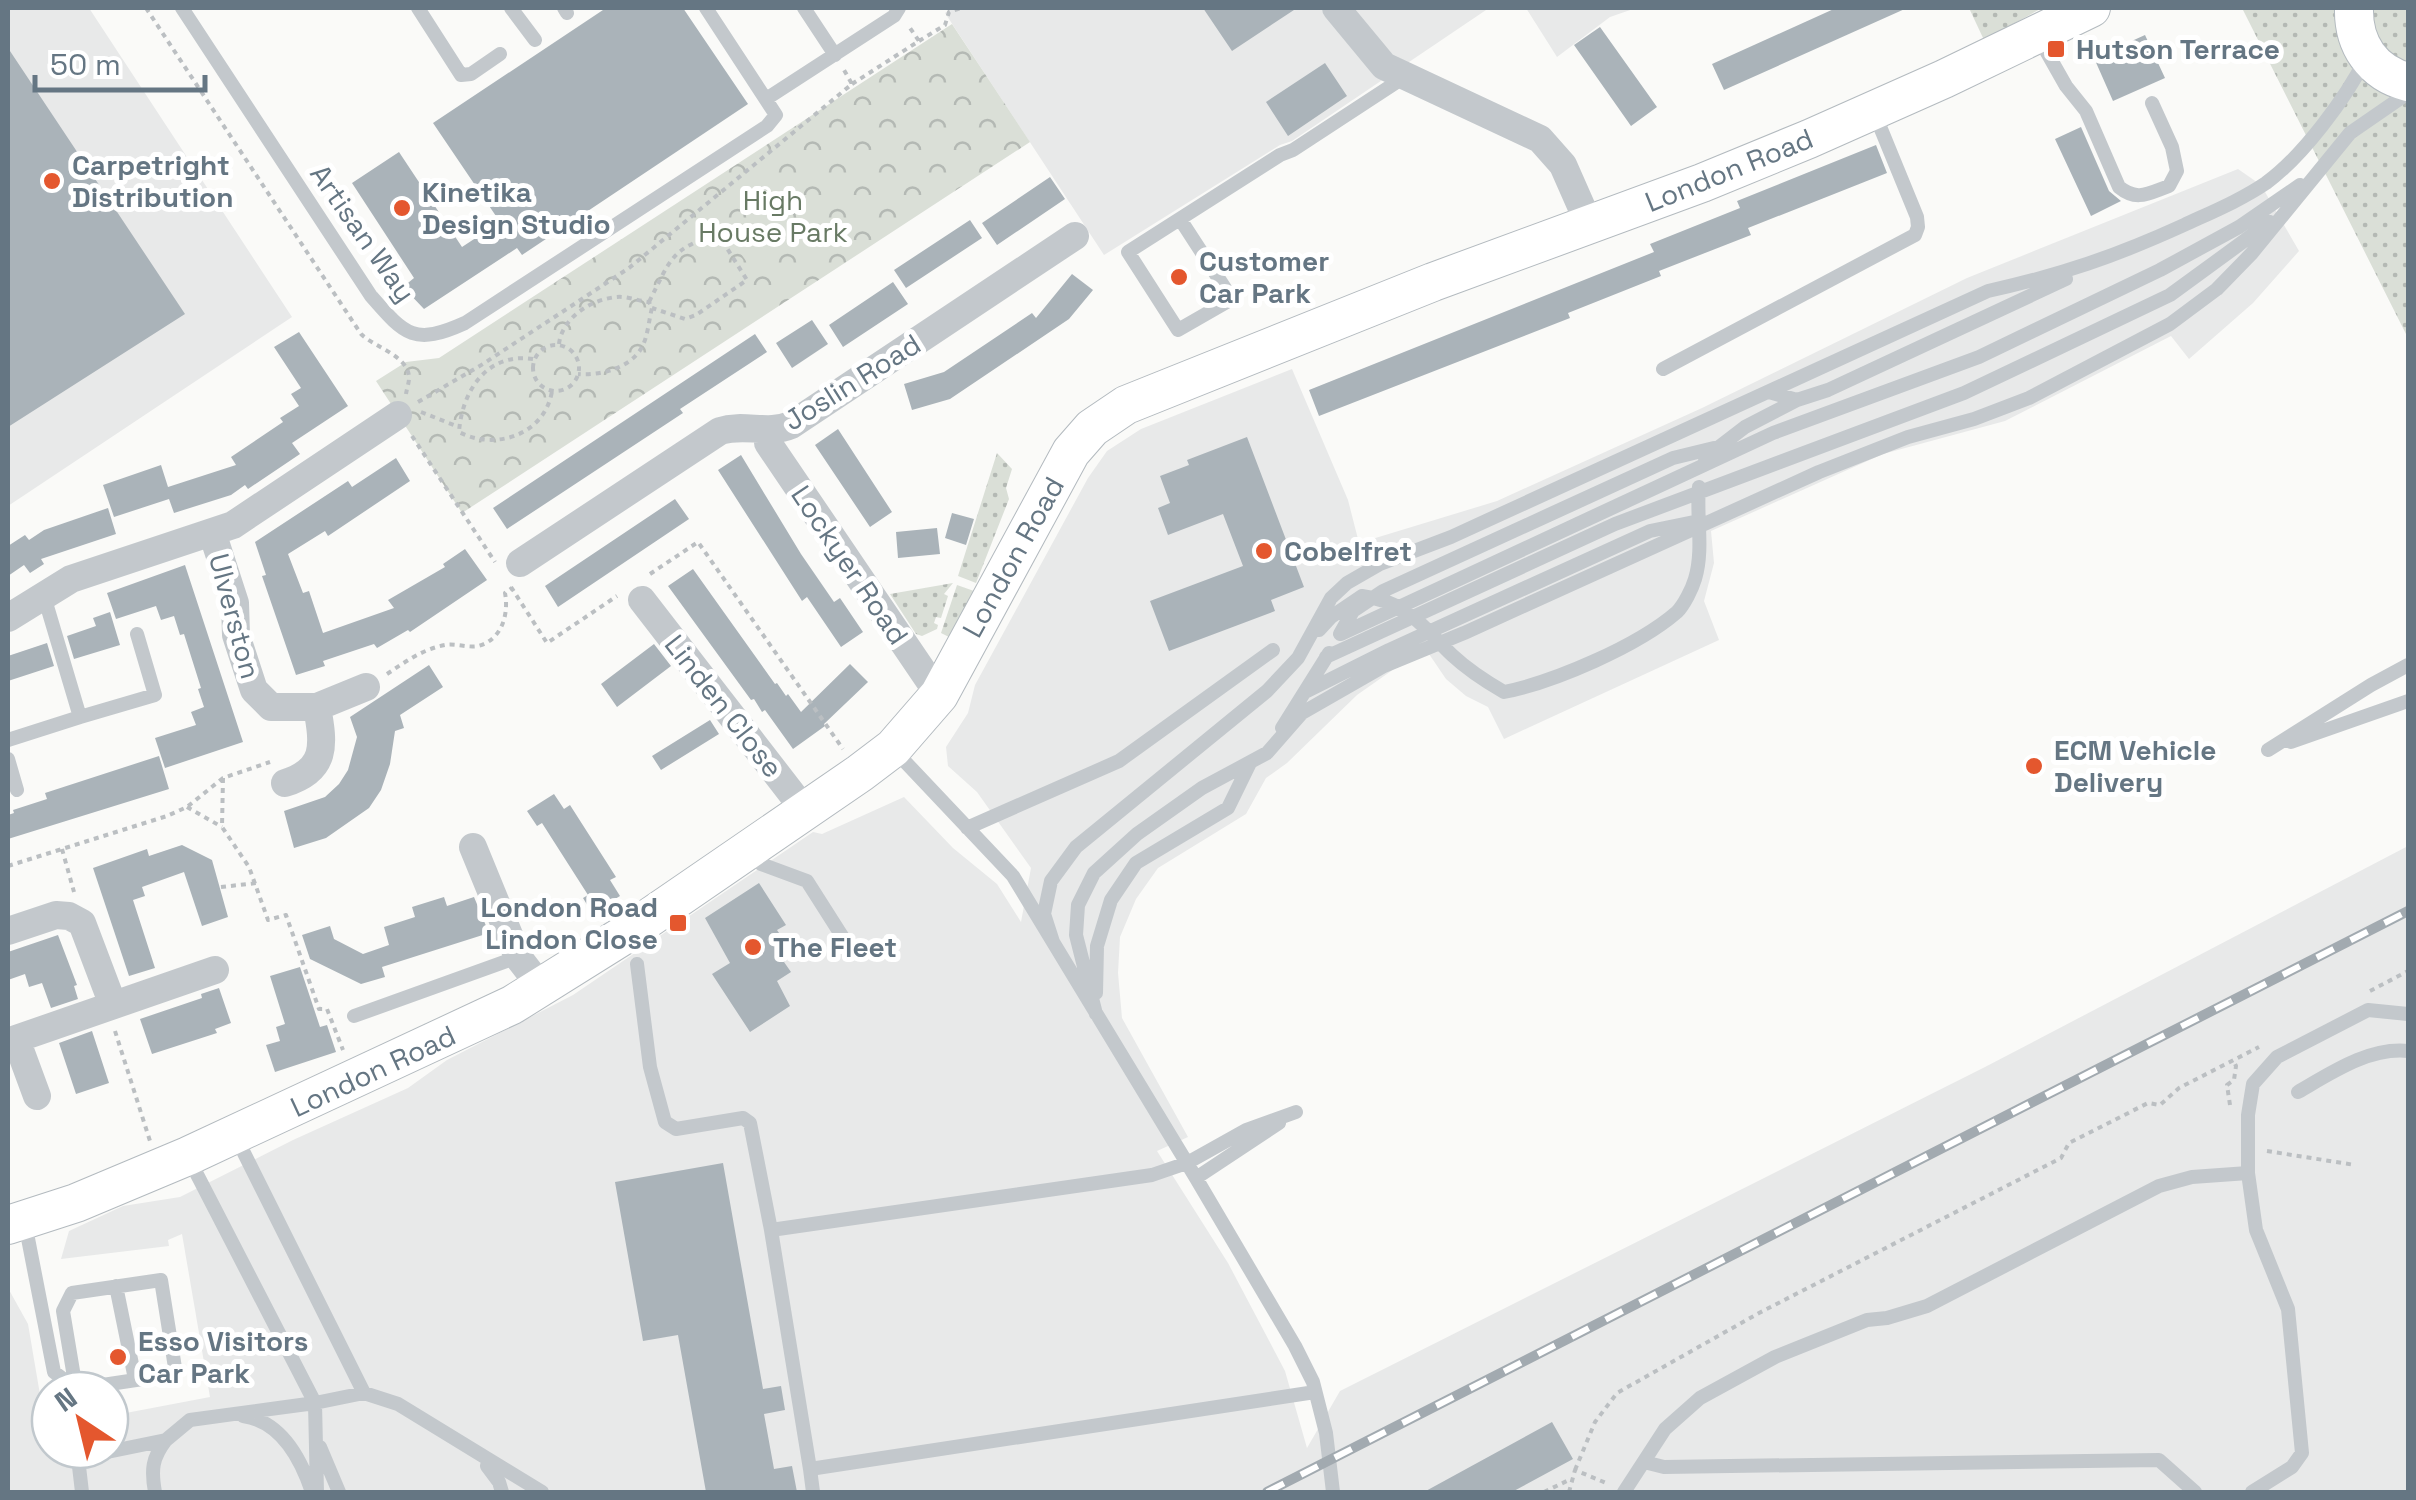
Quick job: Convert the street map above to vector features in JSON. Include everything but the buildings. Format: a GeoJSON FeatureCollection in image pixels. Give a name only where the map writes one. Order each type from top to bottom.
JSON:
{"type":"FeatureCollection","features":[{"type":"Feature","properties":{"kind":"street","name":"London Road"},"geometry":{"type":"LineString","coordinates":[[16,1223],[173,1163],[356,1080],[542,988],[806,812],[892,748],[939,694],[1071,452],[1109,415],[1289,339],[1702,183],[1873,111],[2091,8]]}},
{"type":"Feature","properties":{"kind":"street"},"geometry":{"type":"LineString","coordinates":[[1343,10],[1374,56],[1403,78],[1540,139],[1563,165],[1589,224]]}},
{"type":"Feature","properties":{"kind":"street"},"geometry":{"type":"LineString","coordinates":[[2353,24],[2388,75],[2408,82]]}},
{"type":"Feature","properties":{"kind":"street","name":"Joslin Road"},"geometry":{"type":"LineString","coordinates":[[516,576],[720,432],[732,427],[768,432],[791,425],[1075,236]]}},
{"type":"Feature","properties":{"kind":"street"},"geometry":{"type":"LineString","coordinates":[[8,618],[71,578],[233,525],[403,406]]}},
{"type":"Feature","properties":{"kind":"street","name":"Lockyer Road"},"geometry":{"type":"LineString","coordinates":[[768,432],[768,442],[939,694]]}},
{"type":"Feature","properties":{"kind":"street","name":"Ulverston"},"geometry":{"type":"LineString","coordinates":[[212,532],[235,603],[236,635],[254,690],[271,707],[317,707],[366,687]]}},
{"type":"Feature","properties":{"kind":"street","name":"Linden Close"},"geometry":{"type":"LineString","coordinates":[[642,600],[806,812]]}},
{"type":"Feature","properties":{"kind":"street"},"geometry":{"type":"LineString","coordinates":[[281,772],[306,777],[317,762],[322,746],[317,707]]}},
{"type":"Feature","properties":{"kind":"street"},"geometry":{"type":"LineString","coordinates":[[474,846],[518,957],[542,988]]}},
{"type":"Feature","properties":{"kind":"street"},"geometry":{"type":"LineString","coordinates":[[8,931],[56,915],[70,916],[82,923],[110,1006]]}},
{"type":"Feature","properties":{"kind":"street"},"geometry":{"type":"LineString","coordinates":[[36,1096],[16,1039],[215,970]]}},
{"type":"Feature","properties":{"kind":"lane","name":"Artisan Way"},"geometry":{"type":"LineString","coordinates":[[182,8],[371,296],[401,330],[414,336],[432,336],[464,323],[767,126],[776,115],[766,100]]}},
{"type":"Feature","properties":{"kind":"lane"},"geometry":{"type":"LineString","coordinates":[[418,8],[461,75],[471,74],[500,54]]}},
{"type":"Feature","properties":{"kind":"lane"},"geometry":{"type":"LineString","coordinates":[[510,8],[535,40]]}},
{"type":"Feature","properties":{"kind":"lane"},"geometry":{"type":"LineString","coordinates":[[706,8],[766,100],[899,10]]}},
{"type":"Feature","properties":{"kind":"lane"},"geometry":{"type":"LineString","coordinates":[[804,8],[835,55]]}},
{"type":"Feature","properties":{"kind":"lane"},"geometry":{"type":"LineString","coordinates":[[1308,642],[1331,617],[1362,596],[1373,598],[1413,616],[1480,678],[1504,692],[1538,685],[1646,634],[1680,610],[1695,580],[1700,544],[1699,492],[1706,456],[1746,427],[1797,400],[1828,390],[2234,202],[2268,182],[2292,159],[2356,79],[2353,24]]}},
{"type":"Feature","properties":{"kind":"lane"},"geometry":{"type":"LineString","coordinates":[[2037,35],[2066,86],[2086,111],[2119,187],[2130,196],[2140,197],[2169,186],[2177,171],[2172,147],[2152,103]]}},
{"type":"Feature","properties":{"kind":"lane"},"geometry":{"type":"LineString","coordinates":[[1180,219],[1232,298],[1178,330],[1128,252],[1180,219],[1293,150],[1403,78]]}},
{"type":"Feature","properties":{"kind":"lane"},"geometry":{"type":"LineString","coordinates":[[1304,692],[1435,636],[1650,531],[1698,524],[1724,515],[1908,437],[1974,419],[2029,398],[2170,324],[2217,289],[2252,253],[2350,132],[2408,93]]}},
{"type":"Feature","properties":{"kind":"lane"},"geometry":{"type":"LineString","coordinates":[[1663,370],[1915,235],[1917,217],[1873,111]]}},
{"type":"Feature","properties":{"kind":"lane"},"geometry":{"type":"LineString","coordinates":[[1268,753],[1354,611],[1373,598],[1511,530],[1673,458],[1772,433],[1950,370],[2108,296],[2239,226],[2314,176]]}},
{"type":"Feature","properties":{"kind":"lane"},"geometry":{"type":"LineString","coordinates":[[1326,657],[1615,524],[1964,394],[2170,295],[2286,209]]}},
{"type":"Feature","properties":{"kind":"lane"},"geometry":{"type":"LineString","coordinates":[[1053,942],[1044,914],[1050,881],[1076,847],[1267,691],[1298,658],[1332,598],[1347,583],[1380,564],[1451,537],[1988,291],[2056,276],[2112,256]]}},
{"type":"Feature","properties":{"kind":"lane"},"geometry":{"type":"LineString","coordinates":[[1769,392],[1797,400]]}},
{"type":"Feature","properties":{"kind":"lane"},"geometry":{"type":"LineString","coordinates":[[1340,634],[1772,433]]}},
{"type":"Feature","properties":{"kind":"lane"},"geometry":{"type":"LineString","coordinates":[[43,595],[80,717]]}},
{"type":"Feature","properties":{"kind":"lane"},"geometry":{"type":"LineString","coordinates":[[8,740],[155,695],[136,634]]}},
{"type":"Feature","properties":{"kind":"lane"},"geometry":{"type":"LineString","coordinates":[[1096,1014],[1076,935],[1078,905],[1094,872],[1137,834],[1202,788],[1268,753],[1302,713],[1435,636]]}},
{"type":"Feature","properties":{"kind":"lane"},"geometry":{"type":"LineString","coordinates":[[968,828],[1119,761],[1273,650]]}},
{"type":"Feature","properties":{"kind":"lane"},"geometry":{"type":"LineString","coordinates":[[2408,665],[2268,750],[2408,701]]}},
{"type":"Feature","properties":{"kind":"lane"},"geometry":{"type":"LineString","coordinates":[[892,748],[1012,876],[1196,1178],[1295,1346],[1315,1392],[1326,1433],[1333,1492]]}},
{"type":"Feature","properties":{"kind":"lane"},"geometry":{"type":"LineString","coordinates":[[8,759],[17,790]]}},
{"type":"Feature","properties":{"kind":"lane"},"geometry":{"type":"LineString","coordinates":[[1096,1014],[1096,946],[1111,900],[1136,863],[1228,808],[1250,762]]}},
{"type":"Feature","properties":{"kind":"lane"},"geometry":{"type":"LineString","coordinates":[[749,850],[761,864],[807,881],[848,947]]}},
{"type":"Feature","properties":{"kind":"lane"},"geometry":{"type":"LineString","coordinates":[[354,1016],[518,957]]}},
{"type":"Feature","properties":{"kind":"lane"},"geometry":{"type":"LineString","coordinates":[[637,964],[650,1067],[665,1122],[676,1129],[743,1118],[750,1123],[813,1492]]}},
{"type":"Feature","properties":{"kind":"lane"},"geometry":{"type":"LineString","coordinates":[[2252,1492],[2292,1467],[2302,1452],[2288,1308],[2256,1230],[2248,1173],[2248,1116],[2253,1084],[2277,1056],[2368,1010],[2408,1014]]}},
{"type":"Feature","properties":{"kind":"lane"},"geometry":{"type":"LineString","coordinates":[[2298,1092],[2340,1067],[2392,1049],[2408,1051]]}},
{"type":"Feature","properties":{"kind":"lane"},"geometry":{"type":"LineString","coordinates":[[770,1230],[1152,1175],[1187,1163],[1246,1130],[1296,1112],[1196,1178]]}},
{"type":"Feature","properties":{"kind":"lane"},"geometry":{"type":"LineString","coordinates":[[235,1134],[364,1393]]}},
{"type":"Feature","properties":{"kind":"lane"},"geometry":{"type":"LineString","coordinates":[[173,1163],[315,1403],[317,1491]]}},
{"type":"Feature","properties":{"kind":"lane"},"geometry":{"type":"LineString","coordinates":[[1619,1489],[1675,1418],[1744,1372],[1867,1320],[1927,1306],[2158,1186],[2192,1178],[2248,1173]]}},
{"type":"Feature","properties":{"kind":"lane"},"geometry":{"type":"LineString","coordinates":[[16,1223],[53,1370]]}},
{"type":"Feature","properties":{"kind":"lane"},"geometry":{"type":"LineString","coordinates":[[73,1370],[63,1311],[72,1293],[161,1280],[176,1374],[130,1381]]}},
{"type":"Feature","properties":{"kind":"lane"},"geometry":{"type":"LineString","coordinates":[[116,1286],[135,1380]]}},
{"type":"Feature","properties":{"kind":"lane"},"geometry":{"type":"LineString","coordinates":[[810,1468],[1315,1392]]}},
{"type":"Feature","properties":{"kind":"lane"},"geometry":{"type":"LineString","coordinates":[[155,1492],[153,1460],[166,1440],[190,1420],[364,1393],[398,1404],[513,1478],[542,1492]]}},
{"type":"Feature","properties":{"kind":"lane"},"geometry":{"type":"LineString","coordinates":[[232,1414],[252,1417],[282,1435],[317,1491]]}},
{"type":"Feature","properties":{"kind":"lane"},"geometry":{"type":"LineString","coordinates":[[316,1434],[339,1492]]}},
{"type":"Feature","properties":{"kind":"lane"},"geometry":{"type":"LineString","coordinates":[[82,1492],[78,1458],[166,1440]]}},
{"type":"Feature","properties":{"kind":"lane"},"geometry":{"type":"LineString","coordinates":[[469,1448],[499,1482],[502,1492]]}},
{"type":"Feature","properties":{"kind":"lane"},"geometry":{"type":"LineString","coordinates":[[1644,1462],[1664,1468],[2158,1460],[2195,1492]]}},
{"type":"Feature","properties":{"kind":"lane"},"geometry":{"type":"LineString","coordinates":[[513,1478],[521,1492]]}},
{"type":"Feature","properties":{"kind":"path"},"geometry":{"type":"LineString","coordinates":[[146,8],[361,334],[406,367],[409,378],[403,406],[503,574],[516,576],[505,594],[508,610],[498,632],[478,646],[448,644],[420,653],[366,687]]}},
{"type":"Feature","properties":{"kind":"path"},"geometry":{"type":"LineString","coordinates":[[459,427],[412,406],[485,366],[580,304],[852,84],[945,25],[948,12],[961,8]]}},
{"type":"Feature","properties":{"kind":"path"},"geometry":{"type":"LineString","coordinates":[[899,10],[919,42]]}},
{"type":"Feature","properties":{"kind":"path"},"geometry":{"type":"LineString","coordinates":[[835,55],[852,84]]}},
{"type":"Feature","properties":{"kind":"path"},"geometry":{"type":"LineString","coordinates":[[559,344],[560,334],[580,304],[618,296],[650,305],[686,319],[747,280],[718,234],[689,243],[675,252],[650,305],[642,347],[612,371],[578,374]]}},
{"type":"Feature","properties":{"kind":"path"},"geometry":{"type":"LineString","coordinates":[[559,344],[577,358],[578,374],[568,388],[552,392],[535,380],[534,360],[548,345],[559,344]]}},
{"type":"Feature","properties":{"kind":"path"},"geometry":{"type":"LineString","coordinates":[[534,360],[524,358],[485,366],[464,400],[459,427],[462,435],[491,441],[514,438],[535,424],[552,392]]}},
{"type":"Feature","properties":{"kind":"path"},"geometry":{"type":"LineString","coordinates":[[8,866],[187,807],[223,778],[281,772]]}},
{"type":"Feature","properties":{"kind":"path"},"geometry":{"type":"LineString","coordinates":[[222,826],[223,778]]}},
{"type":"Feature","properties":{"kind":"path"},"geometry":{"type":"LineString","coordinates":[[187,807],[222,826],[231,836],[257,883],[268,920],[286,915],[319,1010],[327,1009],[356,1080]]}},
{"type":"Feature","properties":{"kind":"path"},"geometry":{"type":"LineString","coordinates":[[62,849],[75,889],[70,916]]}},
{"type":"Feature","properties":{"kind":"path"},"geometry":{"type":"LineString","coordinates":[[220,887],[257,883]]}},
{"type":"Feature","properties":{"kind":"path"},"geometry":{"type":"LineString","coordinates":[[2356,998],[2408,972]]}},
{"type":"Feature","properties":{"kind":"path"},"geometry":{"type":"LineString","coordinates":[[110,1006],[173,1163]]}},
{"type":"Feature","properties":{"kind":"path"},"geometry":{"type":"LineString","coordinates":[[1569,1492],[1595,1422],[1616,1394],[1759,1313],[2061,1158],[2068,1142],[2148,1104],[2160,1105],[2179,1088],[2268,1042]]}},
{"type":"Feature","properties":{"kind":"path"},"geometry":{"type":"LineString","coordinates":[[1575,1470],[1619,1489]]}},
{"type":"Feature","properties":{"kind":"path"},"geometry":{"type":"LineString","coordinates":[[1544,1492],[1572,1480]]}},
{"type":"Feature","properties":{"kind":"shaded area"},"geometry":{"type":"Polygon","coordinates":[[[8,8],[89,8],[292,317],[8,506],[8,8]]]}},
{"type":"Feature","properties":{"kind":"shaded area"},"geometry":{"type":"Polygon","coordinates":[[[952,8],[1489,8],[1292,141],[1104,255],[945,13],[952,8]]]}},
{"type":"Feature","properties":{"kind":"shaded area"},"geometry":{"type":"Polygon","coordinates":[[[1526,8],[1636,8],[1610,17],[1557,57],[1526,8]]]}},
{"type":"Feature","properties":{"kind":"shaded area"},"geometry":{"type":"Polygon","coordinates":[[[2238,169],[2261,185],[2299,251],[2253,303],[2189,359],[2171,336],[2005,421],[1883,454],[1711,531],[1714,563],[1704,601],[1719,640],[1504,739],[1488,707],[1466,696],[1446,679],[1429,654],[1394,669],[1357,695],[1287,763],[1266,778],[1246,814],[1158,868],[1136,899],[1120,937],[1122,1018],[1188,1137],[1157,1151],[1228,1263],[1285,1371],[1307,1448],[1340,1391],[1985,1067],[2408,846],[2408,1492],[8,1492],[8,1288],[28,1324],[36,1370],[30,1370],[30,1470],[130,1470],[130,1412],[210,1397],[182,1234],[168,1240],[169,1246],[61,1259],[69,1231],[123,1206],[180,1197],[408,1088],[447,1060],[573,995],[813,832],[822,834],[904,797],[953,848],[997,884],[1021,922],[1031,868],[977,792],[948,766],[946,747],[968,713],[975,685],[1088,478],[1107,451],[1141,429],[1292,369],[1348,500],[1359,543],[1497,501],[1702,408],[1967,278],[2238,169]]]}},
{"type":"Feature","properties":{"kind":"green space"},"geometry":{"type":"Polygon","coordinates":[[[1969,8],[2042,8],[1984,40],[1969,8]]]}},
{"type":"Feature","properties":{"kind":"green space"},"geometry":{"type":"Polygon","coordinates":[[[2242,8],[2408,8],[2408,338],[2242,8]]]}},
{"type":"Feature","properties":{"kind":"green space","name":"High House Park"},"geometry":{"type":"Polygon","coordinates":[[[952,24],[1030,142],[462,513],[376,381],[406,362],[439,358],[952,24]]]}},
{"type":"Feature","properties":{"kind":"green space","name":"High House Park"},"geometry":{"type":"Polygon","coordinates":[[[778,202],[800,233],[751,268],[729,237],[778,202]]]}},
{"type":"Feature","properties":{"kind":"green space"},"geometry":{"type":"Polygon","coordinates":[[[997,453],[1012,469],[1006,488],[1009,499],[976,583],[958,576],[997,453]]]}},
{"type":"Feature","properties":{"kind":"green space"},"geometry":{"type":"Polygon","coordinates":[[[953,583],[944,594],[948,596],[941,618],[936,617],[937,629],[922,636],[916,634],[890,594],[953,583]]]}},
{"type":"Feature","properties":{"kind":"green space"},"geometry":{"type":"Polygon","coordinates":[[[957,585],[974,591],[951,638],[941,633],[957,585]]]}},
{"type":"Feature","properties":{"kind":"railway"},"geometry":{"type":"LineString","coordinates":[[1267,1492],[2408,911]]}},
{"type":"Feature","properties":{"kind":"place","name":"Hutson Terrace"},"geometry":{"type":"Point","coordinates":[2056,49]}},
{"type":"Feature","properties":{"kind":"place","name":"Carpetright Distribution"},"geometry":{"type":"Point","coordinates":[52,181]}},
{"type":"Feature","properties":{"kind":"place","name":"Kinetika Design Studio"},"geometry":{"type":"Point","coordinates":[402,208]}},
{"type":"Feature","properties":{"kind":"place","name":"Customer Car Park"},"geometry":{"type":"Point","coordinates":[1179,277]}},
{"type":"Feature","properties":{"kind":"place","name":"Cobelfret"},"geometry":{"type":"Point","coordinates":[1264,551]}},
{"type":"Feature","properties":{"kind":"place","name":"ECM Vehicle Delivery"},"geometry":{"type":"Point","coordinates":[2034,766]}},
{"type":"Feature","properties":{"kind":"place","name":"London Road Lindon Close"},"geometry":{"type":"Point","coordinates":[678,923]}},
{"type":"Feature","properties":{"kind":"place","name":"The Fleet"},"geometry":{"type":"Point","coordinates":[753,947]}},
{"type":"Feature","properties":{"kind":"place","name":"Esso Visitors Car Park"},"geometry":{"type":"Point","coordinates":[118,1357]}}]}
